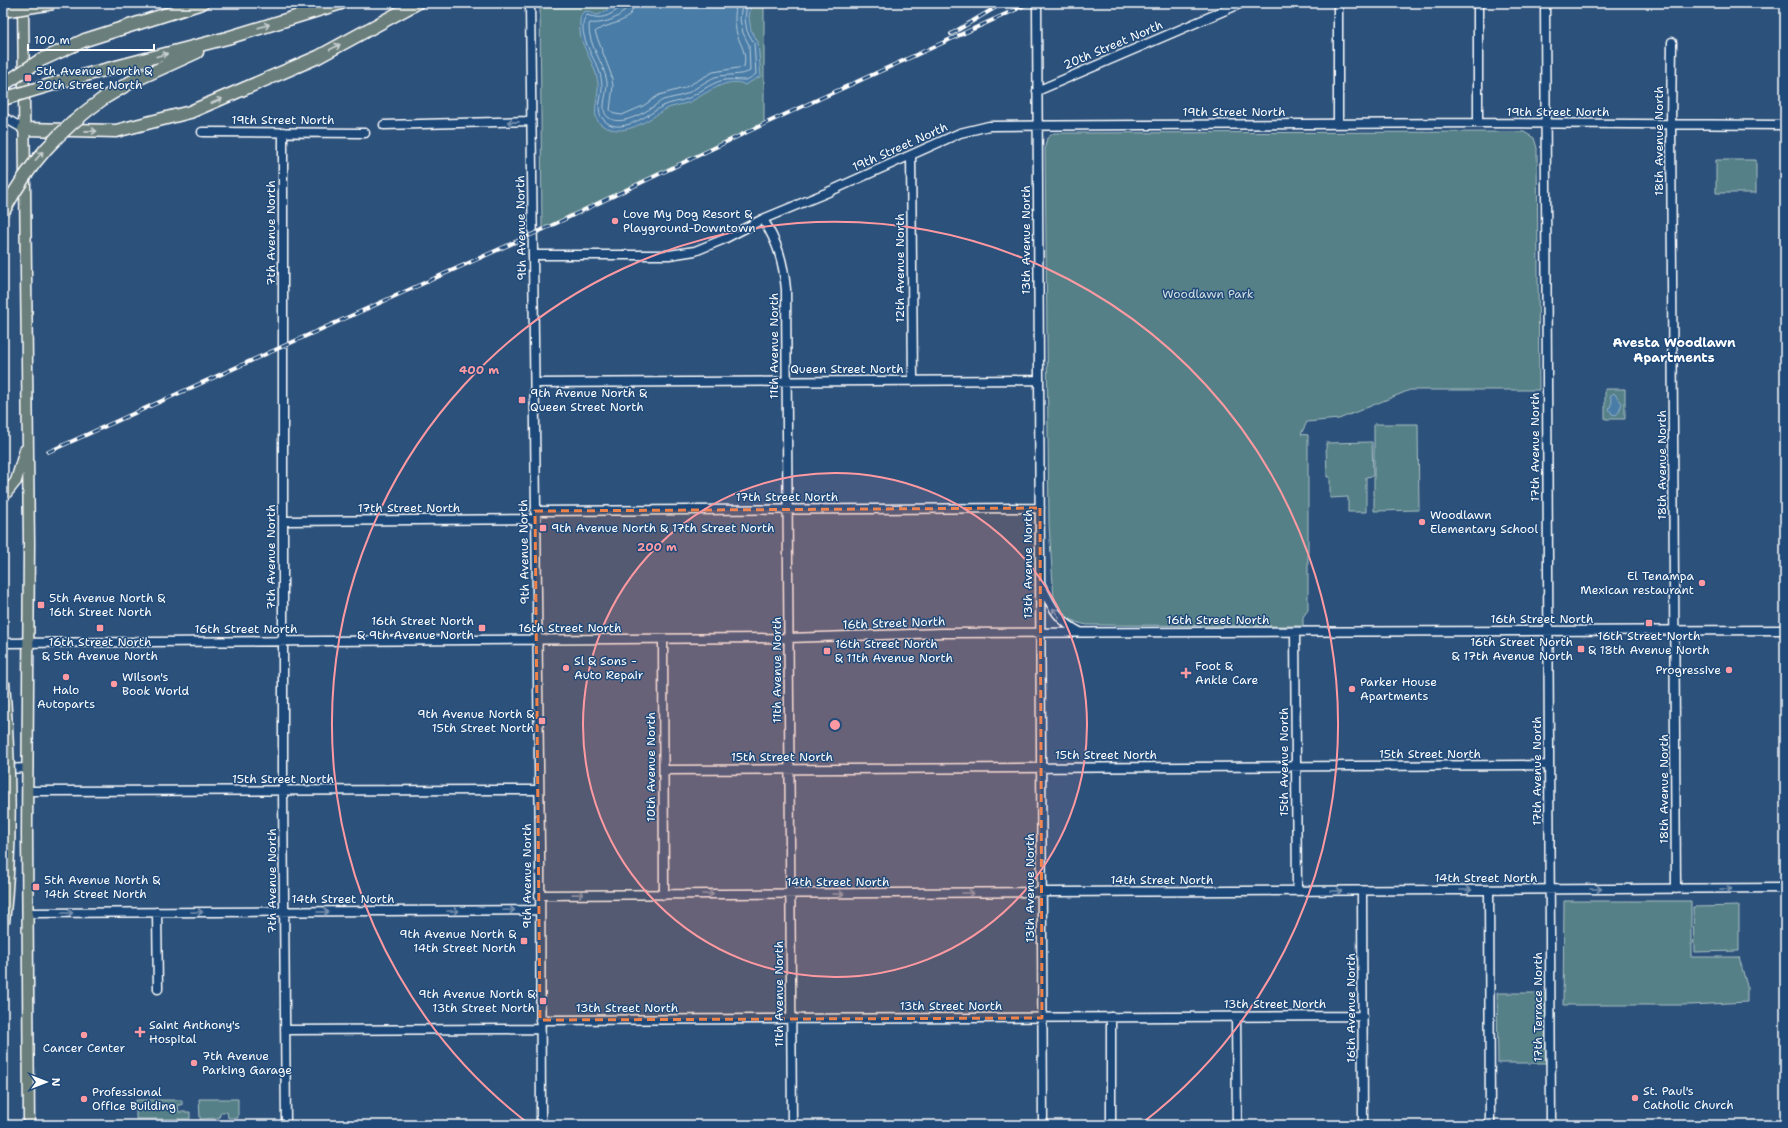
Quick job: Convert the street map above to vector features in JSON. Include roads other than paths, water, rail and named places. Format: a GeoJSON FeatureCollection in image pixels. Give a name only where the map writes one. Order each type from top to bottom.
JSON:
{"type":"FeatureCollection","features":[{"type":"Feature","properties":{"kind":"highway"},"geometry":{"type":"LineString","coordinates":[[3,11],[53,3]]}},
{"type":"Feature","properties":{"kind":"highway"},"geometry":{"type":"LineString","coordinates":[[3,85],[39,61],[85,40],[202,3]]}},
{"type":"Feature","properties":{"kind":"highway"},"geometry":{"type":"LineString","coordinates":[[3,99],[70,79],[227,38],[341,3]]}},
{"type":"Feature","properties":{"kind":"highway"},"geometry":{"type":"LineString","coordinates":[[24,129],[116,131],[190,112],[318,57],[417,3]]}},
{"type":"Feature","properties":{"kind":"highway"},"geometry":{"type":"LineString","coordinates":[[3,212],[22,178],[36,160],[66,128],[104,98],[131,82],[227,38]]}},
{"type":"Feature","properties":{"kind":"highway"},"geometry":{"type":"LineString","coordinates":[[3,682],[8,753],[8,835],[3,923]]}},
{"type":"Feature","properties":{"kind":"main road"},"geometry":{"type":"LineString","coordinates":[[23,3],[28,439],[27,791],[29,1125]]}},
{"type":"Feature","properties":{"kind":"main road"},"geometry":{"type":"LineString","coordinates":[[3,497],[16,481],[28,439]]}},
{"type":"Feature","properties":{"kind":"street","name":"9th Avenue North"},"geometry":{"type":"LineString","coordinates":[[530,3],[534,255],[535,515],[538,640],[541,1125]]}},
{"type":"Feature","properties":{"kind":"street","name":"13th Avenue North"},"geometry":{"type":"LineString","coordinates":[[1037,3],[1043,1125]]}},
{"type":"Feature","properties":{"kind":"street","name":"20th Street North"},"geometry":{"type":"LineString","coordinates":[[1037,91],[1242,3]]}},
{"type":"Feature","properties":{"kind":"street"},"geometry":{"type":"LineString","coordinates":[[1338,3],[1338,124]]}},
{"type":"Feature","properties":{"kind":"street"},"geometry":{"type":"LineString","coordinates":[[1478,4],[1478,123]]}},
{"type":"Feature","properties":{"kind":"street","name":"17th Avenue North"},"geometry":{"type":"LineString","coordinates":[[1545,4],[1550,890]]}},
{"type":"Feature","properties":{"kind":"street","name":"18th Avenue North"},"geometry":{"type":"LineString","coordinates":[[1672,42],[1671,124],[1676,889]]}},
{"type":"Feature","properties":{"kind":"street"},"geometry":{"type":"LineString","coordinates":[[3,117],[24,129]]}},
{"type":"Feature","properties":{"kind":"street"},"geometry":{"type":"LineString","coordinates":[[384,125],[531,121]]}},
{"type":"Feature","properties":{"kind":"street","name":"19th Street North"},"geometry":{"type":"LineString","coordinates":[[534,255],[683,254],[708,246],[763,219],[974,128],[989,126],[1478,123],[1785,124]]}},
{"type":"Feature","properties":{"kind":"street","name":"19th Street North"},"geometry":{"type":"LineString","coordinates":[[202,132],[365,133]]}},
{"type":"Feature","properties":{"kind":"street","name":"7th Avenue North"},"geometry":{"type":"LineString","coordinates":[[283,132],[283,791],[286,1125]]}},
{"type":"Feature","properties":{"kind":"street","name":"12th Avenue North"},"geometry":{"type":"LineString","coordinates":[[911,155],[913,381]]}},
{"type":"Feature","properties":{"kind":"street","name":"11th Avenue North"},"geometry":{"type":"LineString","coordinates":[[763,219],[777,241],[784,270],[786,289],[792,1125]]}},
{"type":"Feature","properties":{"kind":"street","name":"Queen Street North"},"geometry":{"type":"LineString","coordinates":[[535,383],[1039,380]]}},
{"type":"Feature","properties":{"kind":"street","name":"17th Street North"},"geometry":{"type":"LineString","coordinates":[[284,521],[787,509],[1040,508]]}},
{"type":"Feature","properties":{"kind":"street"},"geometry":{"type":"LineString","coordinates":[[1040,582],[1056,613],[1067,624],[1083,633]]}},
{"type":"Feature","properties":{"kind":"street","name":"16th Street North"},"geometry":{"type":"LineString","coordinates":[[3,643],[788,638],[943,633],[1785,630]]}},
{"type":"Feature","properties":{"kind":"street","name":"15th Avenue North"},"geometry":{"type":"LineString","coordinates":[[1295,632],[1297,891]]}},
{"type":"Feature","properties":{"kind":"street","name":"10th Avenue North"},"geometry":{"type":"LineString","coordinates":[[663,639],[664,894]]}},
{"type":"Feature","properties":{"kind":"street","name":"15th Street North"},"geometry":{"type":"LineString","coordinates":[[664,770],[1549,765]]}},
{"type":"Feature","properties":{"kind":"street"},"geometry":{"type":"LineString","coordinates":[[3,769],[28,768]]}},
{"type":"Feature","properties":{"kind":"street","name":"15th Street North"},"geometry":{"type":"LineString","coordinates":[[27,791],[539,790]]}},
{"type":"Feature","properties":{"kind":"street","name":"14th Street North"},"geometry":{"type":"LineString","coordinates":[[539,895],[1785,888]]}},
{"type":"Feature","properties":{"kind":"street"},"geometry":{"type":"LineString","coordinates":[[1489,890],[1490,1125]]}},
{"type":"Feature","properties":{"kind":"street","name":"17th Terrace North"},"geometry":{"type":"LineString","coordinates":[[1550,890],[1551,1125]]}},
{"type":"Feature","properties":{"kind":"street","name":"16th Avenue North"},"geometry":{"type":"LineString","coordinates":[[1362,891],[1364,1125]]}},
{"type":"Feature","properties":{"kind":"street","name":"14th Street North"},"geometry":{"type":"LineString","coordinates":[[28,913],[539,910]]}},
{"type":"Feature","properties":{"kind":"street"},"geometry":{"type":"LineString","coordinates":[[157,912],[158,989]]}},
{"type":"Feature","properties":{"kind":"street"},"geometry":{"type":"LineString","coordinates":[[1236,1016],[1237,1125]]}},
{"type":"Feature","properties":{"kind":"street","name":"13th Street North"},"geometry":{"type":"LineString","coordinates":[[285,1030],[791,1019],[1363,1016]]}},
{"type":"Feature","properties":{"kind":"street"},"geometry":{"type":"LineString","coordinates":[[1111,1017],[1111,1125]]}},
{"type":"Feature","properties":{"kind":"water"},"geometry":{"type":"Polygon","coordinates":[[[621,3],[751,3],[749,18],[751,30],[758,42],[761,76],[745,85],[732,82],[724,84],[690,102],[667,109],[632,128],[618,130],[603,126],[598,122],[596,116],[598,83],[594,68],[580,34],[580,19],[582,14],[586,11],[598,15],[621,3]]]}},
{"type":"Feature","properties":{"kind":"water"},"geometry":{"type":"Polygon","coordinates":[[[1614,393],[1622,403],[1619,412],[1616,415],[1612,414],[1609,409],[1612,402],[1610,396],[1614,393]]]}},
{"type":"Feature","properties":{"kind":"railway"},"geometry":{"type":"LineString","coordinates":[[951,34],[1003,3]]}},
{"type":"Feature","properties":{"kind":"railway"},"geometry":{"type":"LineString","coordinates":[[48,452],[542,230],[764,124],[1030,3]]}},
{"type":"Feature","properties":{"kind":"place","name":"5th Avenue North & 20th Street North"},"geometry":{"type":"Point","coordinates":[28,78]}},
{"type":"Feature","properties":{"kind":"place","name":"Love My Dog Resort & Playground-Downtown"},"geometry":{"type":"Point","coordinates":[615,221]}},
{"type":"Feature","properties":{"kind":"place","name":"9th Avenue North & Queen Street North"},"geometry":{"type":"Point","coordinates":[522,400]}},
{"type":"Feature","properties":{"kind":"place","name":"Woodlawn Elementary School"},"geometry":{"type":"Point","coordinates":[1422,522]}},
{"type":"Feature","properties":{"kind":"place","name":"9th Avenue North & 17th Street North"},"geometry":{"type":"Point","coordinates":[543,528]}},
{"type":"Feature","properties":{"kind":"place","name":"El Tenampa Mexican restaurant"},"geometry":{"type":"Point","coordinates":[1702,583]}},
{"type":"Feature","properties":{"kind":"place","name":"5th Avenue North & 16th Street North"},"geometry":{"type":"Point","coordinates":[41,605]}},
{"type":"Feature","properties":{"kind":"place","name":"16th Street North & 18th Avenue North"},"geometry":{"type":"Point","coordinates":[1649,623]}},
{"type":"Feature","properties":{"kind":"place","name":"16th Street North & 5th Avenue North"},"geometry":{"type":"Point","coordinates":[100,628]}},
{"type":"Feature","properties":{"kind":"place","name":"16th Street North & 9th Avenue North"},"geometry":{"type":"Point","coordinates":[482,628]}},
{"type":"Feature","properties":{"kind":"place","name":"16th Street North & 17th Avenue North"},"geometry":{"type":"Point","coordinates":[1581,649]}},
{"type":"Feature","properties":{"kind":"place","name":"16th Street North & 11th Avenue North"},"geometry":{"type":"Point","coordinates":[827,651]}},
{"type":"Feature","properties":{"kind":"place","name":"Sl & Sons - Auto Repair"},"geometry":{"type":"Point","coordinates":[566,668]}},
{"type":"Feature","properties":{"kind":"place","name":"Progressive"},"geometry":{"type":"Point","coordinates":[1729,670]}},
{"type":"Feature","properties":{"kind":"place","name":"Foot & Ankle Care"},"geometry":{"type":"Point","coordinates":[1186,673]}},
{"type":"Feature","properties":{"kind":"place","name":"Halo Autoparts"},"geometry":{"type":"Point","coordinates":[66,677]}},
{"type":"Feature","properties":{"kind":"place","name":"Wilson's Book World"},"geometry":{"type":"Point","coordinates":[114,684]}},
{"type":"Feature","properties":{"kind":"place","name":"Parker House Apartments"},"geometry":{"type":"Point","coordinates":[1352,689]}},
{"type":"Feature","properties":{"kind":"place","name":"9th Avenue North & 15th Street North"},"geometry":{"type":"Point","coordinates":[542,721]}},
{"type":"Feature","properties":{"kind":"place","name":"5th Avenue North & 14th Street North"},"geometry":{"type":"Point","coordinates":[36,887]}},
{"type":"Feature","properties":{"kind":"place","name":"9th Avenue North & 14th Street North"},"geometry":{"type":"Point","coordinates":[524,941]}},
{"type":"Feature","properties":{"kind":"place","name":"9th Avenue North & 13th Street North"},"geometry":{"type":"Point","coordinates":[543,1001]}},
{"type":"Feature","properties":{"kind":"place","name":"Saint Anthony's Hospital"},"geometry":{"type":"Point","coordinates":[140,1032]}},
{"type":"Feature","properties":{"kind":"place","name":"Cancer Center"},"geometry":{"type":"Point","coordinates":[84,1035]}},
{"type":"Feature","properties":{"kind":"place","name":"7th Avenue Parking Garage"},"geometry":{"type":"Point","coordinates":[194,1063]}},
{"type":"Feature","properties":{"kind":"place","name":"St. Paul's Catholic Church"},"geometry":{"type":"Point","coordinates":[1635,1098]}},
{"type":"Feature","properties":{"kind":"place","name":"Professional Office Building"},"geometry":{"type":"Point","coordinates":[84,1099]}},
{"type":"Feature","properties":{"kind":"district","name":"Avesta Woodlawn Apartments"},"geometry":{"type":"Point","coordinates":[1674,350]}},
{"type":"Feature","properties":{"kind":"park label","name":"Woodlawn Park"},"geometry":{"type":"Point","coordinates":[1208,294]}}]}
